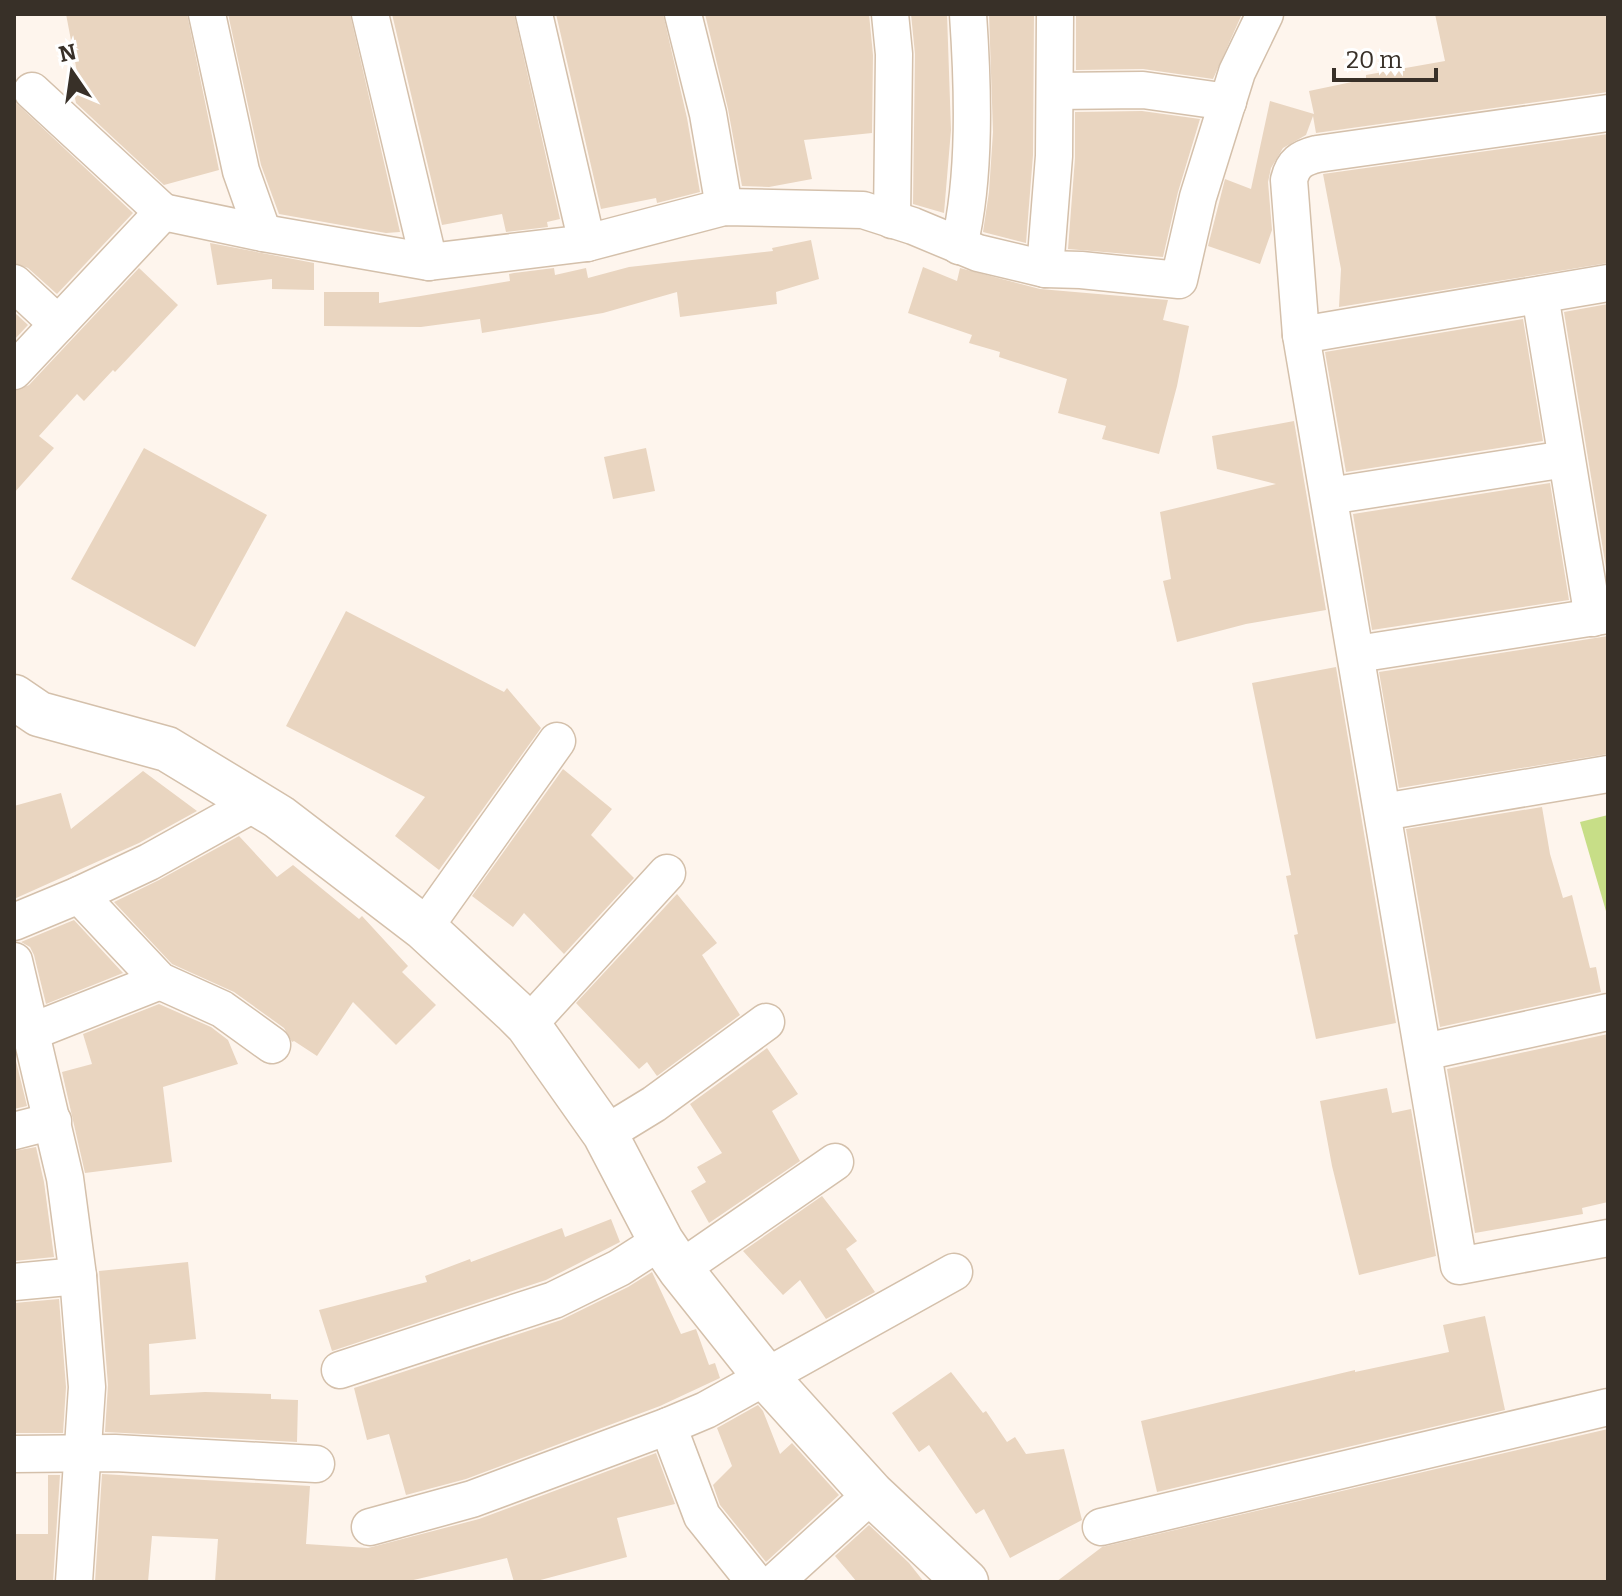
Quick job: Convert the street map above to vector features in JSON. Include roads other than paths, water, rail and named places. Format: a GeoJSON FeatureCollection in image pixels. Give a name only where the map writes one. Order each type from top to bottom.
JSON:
{"type":"FeatureCollection","features":[{"type":"Feature","properties":{"kind":"main road"},"geometry":{"type":"LineString","coordinates":[[22,709],[167,749],[279,817],[424,928],[528,1025],[605,1134],[670,1255],[766,1377],[872,1494],[966,1582]]}},
{"type":"Feature","properties":{"kind":"street"},"geometry":{"type":"LineString","coordinates":[[207,14],[241,171],[263,233]]}},
{"type":"Feature","properties":{"kind":"street"},"geometry":{"type":"LineString","coordinates":[[370,14],[429,262]]}},
{"type":"Feature","properties":{"kind":"street"},"geometry":{"type":"LineString","coordinates":[[534,14],[587,243]]}},
{"type":"Feature","properties":{"kind":"street"},"geometry":{"type":"LineString","coordinates":[[683,14],[708,114],[724,207]]}},
{"type":"Feature","properties":{"kind":"street"},"geometry":{"type":"LineString","coordinates":[[890,14],[894,54],[892,220]]}},
{"type":"Feature","properties":{"kind":"street"},"geometry":{"type":"LineString","coordinates":[[959,246],[968,212],[971,53],[968,14]]}},
{"type":"Feature","properties":{"kind":"street"},"geometry":{"type":"LineString","coordinates":[[1045,269],[1054,156],[1055,14]]}},
{"type":"Feature","properties":{"kind":"street"},"geometry":{"type":"LineString","coordinates":[[32,91],[163,212],[429,262],[587,243],[724,207],[863,210],[959,246],[1045,269],[1179,280],[1198,197],[1237,72],[1265,14]]}},
{"type":"Feature","properties":{"kind":"street"},"geometry":{"type":"LineString","coordinates":[[1055,91],[1143,90],[1228,102]]}},
{"type":"Feature","properties":{"kind":"street"},"geometry":{"type":"LineString","coordinates":[[1608,113],[1303,158],[1292,167],[1289,180],[1301,335],[1459,1266],[1608,1238]]}},
{"type":"Feature","properties":{"kind":"street"},"geometry":{"type":"LineString","coordinates":[[14,371],[163,212]]}},
{"type":"Feature","properties":{"kind":"street"},"geometry":{"type":"LineString","coordinates":[[14,283],[58,324]]}},
{"type":"Feature","properties":{"kind":"street"},"geometry":{"type":"LineString","coordinates":[[1301,335],[1608,283]]}},
{"type":"Feature","properties":{"kind":"street"},"geometry":{"type":"LineString","coordinates":[[1357,654],[1600,617],[1566,459],[1540,295]]}},
{"type":"Feature","properties":{"kind":"street"},"geometry":{"type":"LineString","coordinates":[[1329,496],[1566,459]]}},
{"type":"Feature","properties":{"kind":"street"},"geometry":{"type":"LineString","coordinates":[[424,928],[557,741]]}},
{"type":"Feature","properties":{"kind":"street"},"geometry":{"type":"LineString","coordinates":[[1383,812],[1608,774]]}},
{"type":"Feature","properties":{"kind":"street"},"geometry":{"type":"LineString","coordinates":[[14,922],[149,862],[255,803]]}},
{"type":"Feature","properties":{"kind":"street"},"geometry":{"type":"LineString","coordinates":[[528,1025],[667,873]]}},
{"type":"Feature","properties":{"kind":"street"},"geometry":{"type":"LineString","coordinates":[[79,895],[160,981],[222,1009],[272,1045]]}},
{"type":"Feature","properties":{"kind":"street"},"geometry":{"type":"LineString","coordinates":[[14,961],[71,1206],[78,1276],[87,1387],[74,1582]]}},
{"type":"Feature","properties":{"kind":"street"},"geometry":{"type":"LineString","coordinates":[[31,1032],[160,981]]}},
{"type":"Feature","properties":{"kind":"street"},"geometry":{"type":"LineString","coordinates":[[1424,1052],[1608,1012]]}},
{"type":"Feature","properties":{"kind":"street"},"geometry":{"type":"LineString","coordinates":[[605,1134],[654,1104],[766,1022]]}},
{"type":"Feature","properties":{"kind":"street"},"geometry":{"type":"LineString","coordinates":[[14,1131],[53,1121]]}},
{"type":"Feature","properties":{"kind":"street"},"geometry":{"type":"LineString","coordinates":[[340,1370],[554,1300],[619,1268],[670,1255],[835,1162]]}},
{"type":"Feature","properties":{"kind":"street"},"geometry":{"type":"LineString","coordinates":[[370,1527],[472,1499],[706,1410],[954,1272]]}},
{"type":"Feature","properties":{"kind":"street"},"geometry":{"type":"LineString","coordinates":[[14,1282],[78,1276]]}},
{"type":"Feature","properties":{"kind":"street"},"geometry":{"type":"LineString","coordinates":[[1101,1527],[1608,1407]]}},
{"type":"Feature","properties":{"kind":"street"},"geometry":{"type":"LineString","coordinates":[[668,1426],[702,1516],[755,1582]]}},
{"type":"Feature","properties":{"kind":"street"},"geometry":{"type":"LineString","coordinates":[[14,1454],[84,1453],[316,1464]]}},
{"type":"Feature","properties":{"kind":"street"},"geometry":{"type":"LineString","coordinates":[[775,1582],[872,1494]]}}]}
